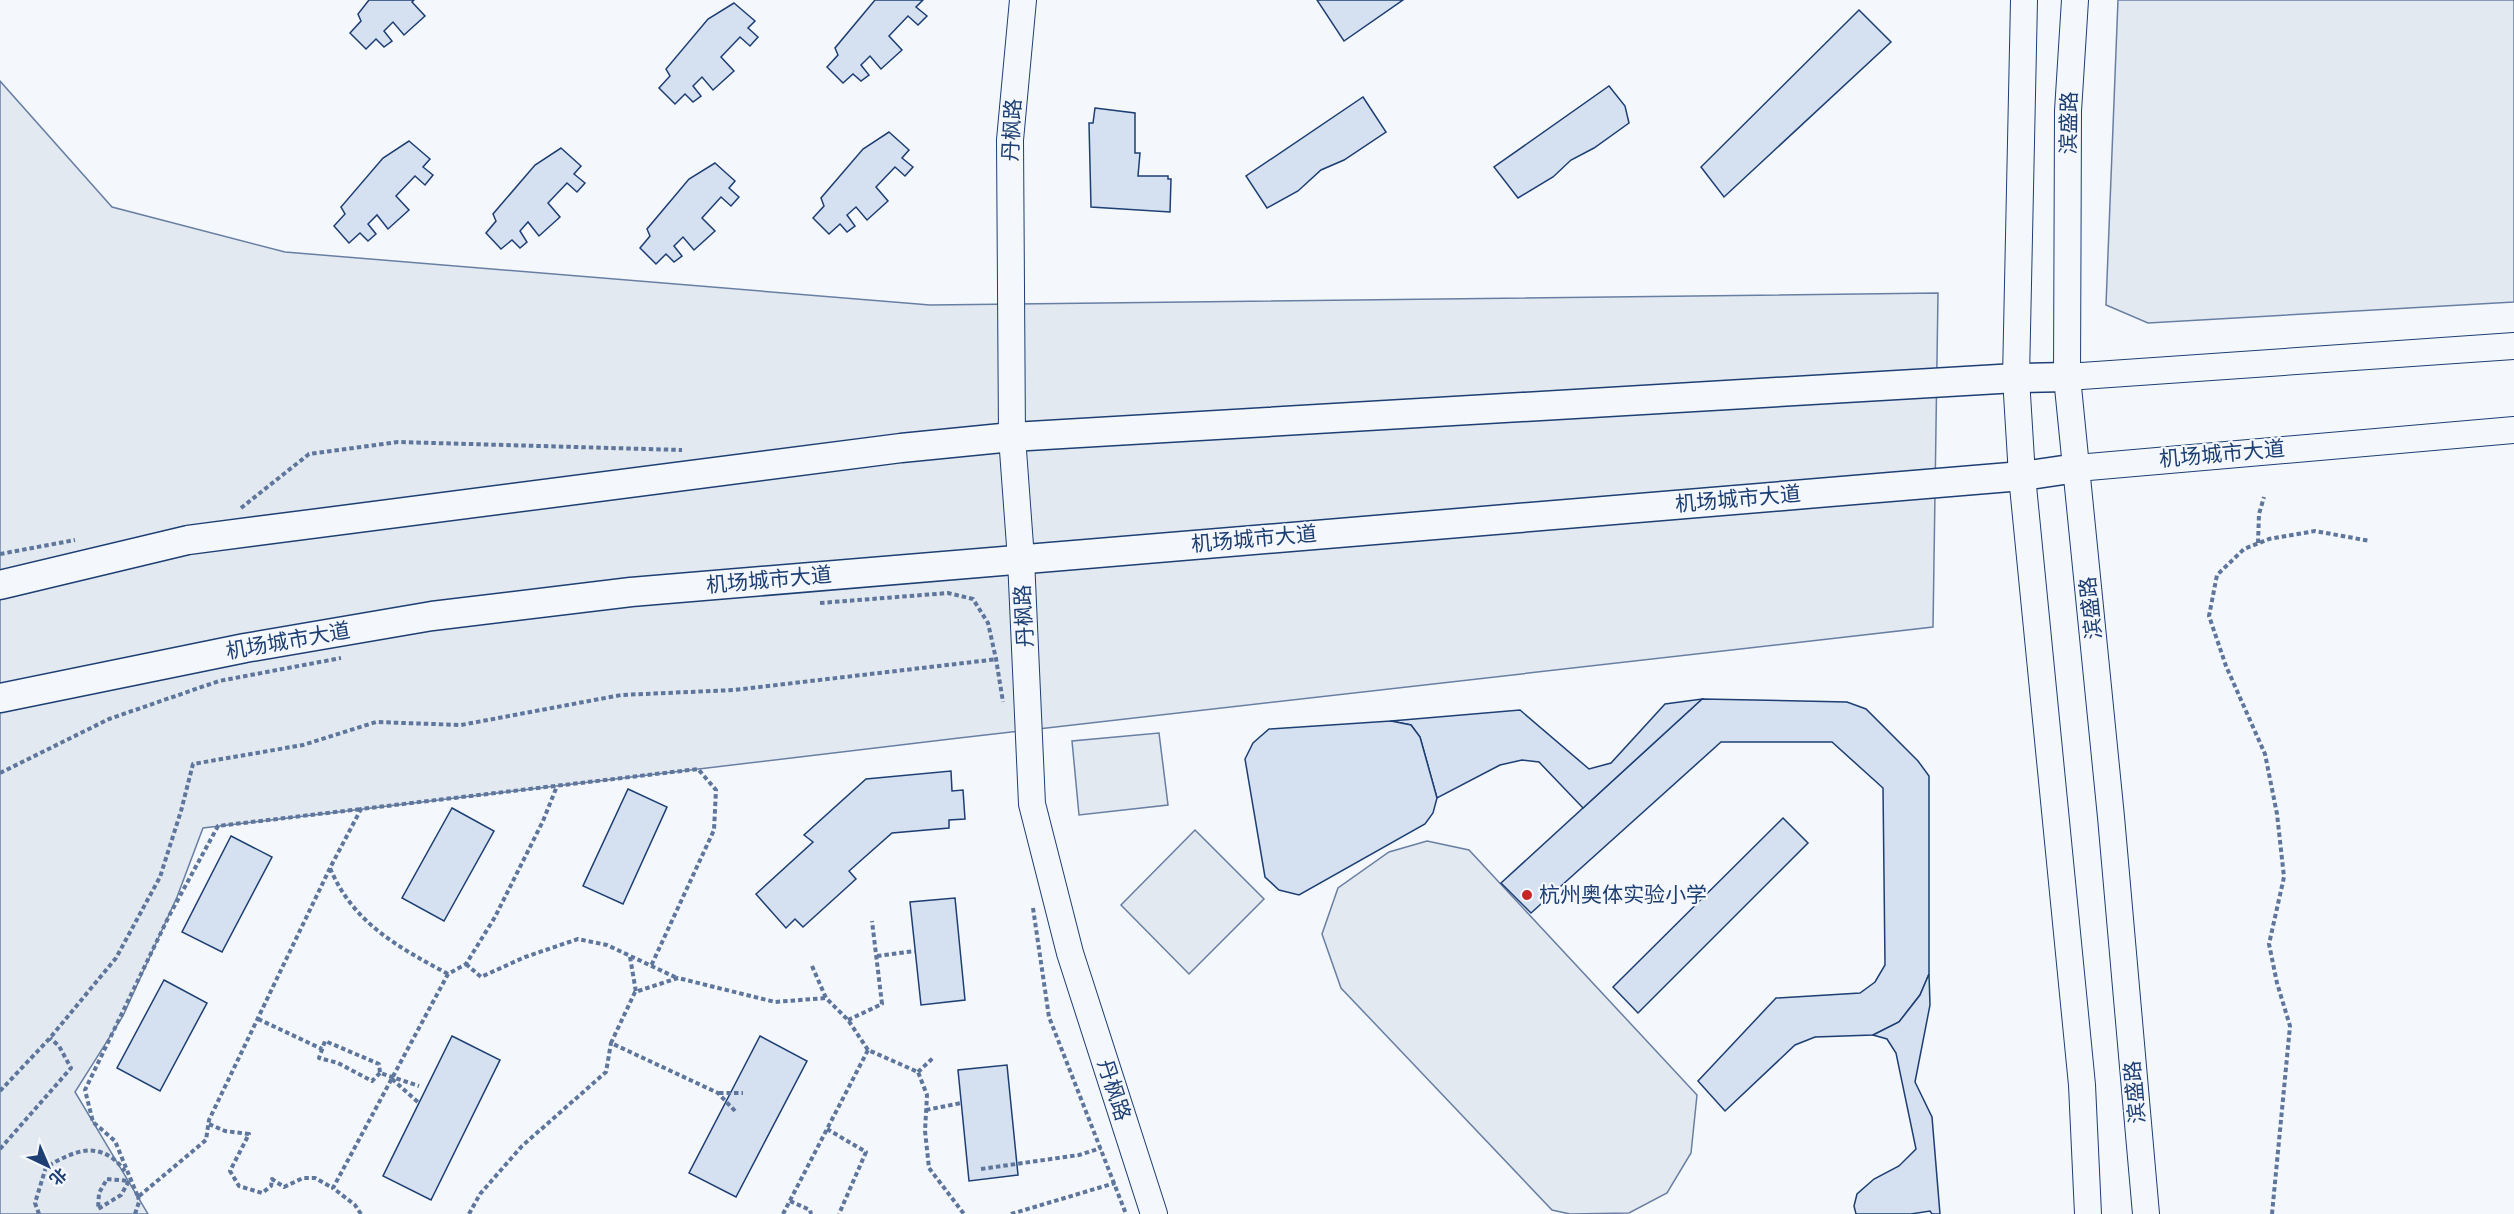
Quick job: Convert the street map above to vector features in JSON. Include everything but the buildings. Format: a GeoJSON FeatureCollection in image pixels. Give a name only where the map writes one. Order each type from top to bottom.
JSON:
{"type":"FeatureCollection","features":[{"type":"Feature","properties":{"kind":"main road","name":"丹枫路"},"geometry":{"type":"LineString","coordinates":[[1023,0],[1010,140],[1012,438],[1021,559],[1032,804],[1070,953],[1154,1214]]}},
{"type":"Feature","properties":{"kind":"main road"},"geometry":{"type":"LineString","coordinates":[[2024,0],[2016,378],[2022,476],[2082,1085],[2088,1214]]}},
{"type":"Feature","properties":{"kind":"main road","name":"滨盛路"},"geometry":{"type":"LineString","coordinates":[[2075,0],[2068,111],[2067,377],[2111,818],[2146,1214]]}},
{"type":"Feature","properties":{"kind":"main road"},"geometry":{"type":"LineString","coordinates":[[0,585],[188,540],[901,448],[1012,438],[2016,378],[2067,377],[2514,346]]}},
{"type":"Feature","properties":{"kind":"main road","name":"机场城市大道"},"geometry":{"type":"LineString","coordinates":[[0,698],[244,648],[432,616],[631,592],[2022,476],[2077,468],[2514,430]]}},
{"type":"Feature","properties":{"kind":"path"},"geometry":{"type":"LineString","coordinates":[[240,509],[309,454],[320,452],[398,442],[685,450]]}},
{"type":"Feature","properties":{"kind":"path"},"geometry":{"type":"LineString","coordinates":[[2258,543],[2259,514],[2264,497]]}},
{"type":"Feature","properties":{"kind":"path"},"geometry":{"type":"LineString","coordinates":[[2272,1214],[2290,1026],[2277,983],[2269,944],[2284,877],[2277,814],[2265,754],[2226,666],[2210,616],[2217,575],[2244,549],[2269,538],[2315,531],[2370,541]]}},
{"type":"Feature","properties":{"kind":"path"},"geometry":{"type":"LineString","coordinates":[[0,554],[82,539]]}},
{"type":"Feature","properties":{"kind":"path"},"geometry":{"type":"LineString","coordinates":[[811,603],[948,593],[973,599],[988,623],[996,659]]}},
{"type":"Feature","properties":{"kind":"path"},"geometry":{"type":"LineString","coordinates":[[0,1092],[50,1038],[116,958],[160,877],[193,764],[303,745],[376,722],[461,724],[621,695],[734,690],[1025,656]]}},
{"type":"Feature","properties":{"kind":"path"},"geometry":{"type":"LineString","coordinates":[[0,773],[109,719],[219,681],[346,657]]}},
{"type":"Feature","properties":{"kind":"path"},"geometry":{"type":"LineString","coordinates":[[135,1191],[115,1141],[93,1122],[85,1090],[169,916],[218,826],[698,769],[716,790],[714,830],[651,966]]}},
{"type":"Feature","properties":{"kind":"path"},"geometry":{"type":"LineString","coordinates":[[333,1188],[448,974],[466,964],[495,917],[543,821],[557,786]]}},
{"type":"Feature","properties":{"kind":"path"},"geometry":{"type":"LineString","coordinates":[[138,1197],[206,1140],[208,1124],[330,868],[361,809]]}},
{"type":"Feature","properties":{"kind":"path"},"geometry":{"type":"LineString","coordinates":[[330,868],[336,883],[366,923],[411,954],[448,974]]}},
{"type":"Feature","properties":{"kind":"path"},"geometry":{"type":"LineString","coordinates":[[848,1020],[882,1004],[872,921]]}},
{"type":"Feature","properties":{"kind":"path"},"geometry":{"type":"LineString","coordinates":[[466,964],[481,977],[525,957],[578,939],[607,945],[678,978],[775,1002],[825,998]]}},
{"type":"Feature","properties":{"kind":"path"},"geometry":{"type":"LineString","coordinates":[[877,956],[915,951]]}},
{"type":"Feature","properties":{"kind":"path"},"geometry":{"type":"LineString","coordinates":[[469,1214],[480,1194],[522,1146],[606,1072],[611,1043],[636,992],[630,956]]}},
{"type":"Feature","properties":{"kind":"path"},"geometry":{"type":"LineString","coordinates":[[812,966],[825,998],[848,1020],[868,1050],[918,1072],[927,1095],[925,1131],[929,1168],[964,1214]]}},
{"type":"Feature","properties":{"kind":"path"},"geometry":{"type":"LineString","coordinates":[[636,992],[678,978]]}},
{"type":"Feature","properties":{"kind":"path"},"geometry":{"type":"LineString","coordinates":[[258,1019],[322,1049]]}},
{"type":"Feature","properties":{"kind":"path"},"geometry":{"type":"LineString","coordinates":[[0,1149],[71,1068],[59,1046],[50,1038]]}},
{"type":"Feature","properties":{"kind":"path"},"geometry":{"type":"LineString","coordinates":[[325,1041],[379,1064],[381,1074],[372,1081],[338,1063],[319,1058],[325,1041]]}},
{"type":"Feature","properties":{"kind":"path"},"geometry":{"type":"LineString","coordinates":[[611,1043],[718,1093],[735,1111]]}},
{"type":"Feature","properties":{"kind":"path"},"geometry":{"type":"LineString","coordinates":[[783,1214],[868,1050]]}},
{"type":"Feature","properties":{"kind":"path"},"geometry":{"type":"LineString","coordinates":[[918,1072],[934,1057]]}},
{"type":"Feature","properties":{"kind":"path"},"geometry":{"type":"LineString","coordinates":[[381,1074],[419,1086]]}},
{"type":"Feature","properties":{"kind":"path"},"geometry":{"type":"LineString","coordinates":[[392,1078],[419,1103]]}},
{"type":"Feature","properties":{"kind":"path"},"geometry":{"type":"LineString","coordinates":[[718,1093],[743,1093]]}},
{"type":"Feature","properties":{"kind":"path"},"geometry":{"type":"LineString","coordinates":[[926,1110],[961,1102]]}},
{"type":"Feature","properties":{"kind":"path"},"geometry":{"type":"LineString","coordinates":[[208,1124],[225,1131],[249,1134],[230,1171],[239,1186],[262,1193],[271,1186],[272,1179],[284,1187],[303,1178],[315,1179],[333,1188],[355,1205],[361,1214]]}},
{"type":"Feature","properties":{"kind":"path"},"geometry":{"type":"LineString","coordinates":[[827,1129],[866,1152],[838,1214]]}},
{"type":"Feature","properties":{"kind":"path"},"geometry":{"type":"LineString","coordinates":[[981,1169],[1079,1155],[1101,1148]]}},
{"type":"Feature","properties":{"kind":"path"},"geometry":{"type":"LineString","coordinates":[[46,1167],[71,1153],[96,1150],[114,1157],[126,1171],[138,1197],[135,1214]]}},
{"type":"Feature","properties":{"kind":"path"},"geometry":{"type":"LineString","coordinates":[[39,1214],[35,1203],[46,1167],[46,1159]]}},
{"type":"Feature","properties":{"kind":"path"},"geometry":{"type":"LineString","coordinates":[[107,1179],[129,1181],[121,1195],[98,1209],[99,1193],[107,1179]]}},
{"type":"Feature","properties":{"kind":"path"},"geometry":{"type":"LineString","coordinates":[[1011,1214],[1115,1184]]}},
{"type":"Feature","properties":{"kind":"path"},"geometry":{"type":"LineString","coordinates":[[790,1201],[810,1210],[812,1214]]}},
{"type":"Feature","properties":{"kind":"shaded area"},"geometry":{"type":"Polygon","coordinates":[[[2118,0],[2514,0],[2514,302],[2148,323],[2106,305],[2118,0]]]}},
{"type":"Feature","properties":{"kind":"shaded area"},"geometry":{"type":"Polygon","coordinates":[[[0,81],[112,207],[285,252],[930,305],[1938,293],[1933,627],[959,738],[203,828],[177,897],[123,1016],[75,1092],[148,1214],[0,1214],[0,81]]]}},
{"type":"Feature","properties":{"kind":"shaded area"},"geometry":{"type":"Polygon","coordinates":[[[1159,733],[1168,805],[1079,815],[1072,741],[1159,733]]]}},
{"type":"Feature","properties":{"kind":"shaded area"},"geometry":{"type":"Polygon","coordinates":[[[1195,830],[1264,899],[1189,974],[1121,905],[1195,830]]]}},
{"type":"Feature","properties":{"kind":"shaded area"},"geometry":{"type":"Polygon","coordinates":[[[1427,841],[1469,850],[1697,1095],[1691,1153],[1667,1193],[1629,1213],[1570,1214],[1552,1210],[1341,988],[1322,934],[1338,888],[1389,852],[1427,841]]]}},
{"type":"Feature","properties":{"kind":"place","name":"杭州奥体实验小学"},"geometry":{"type":"Point","coordinates":[1527,895]}}]}
